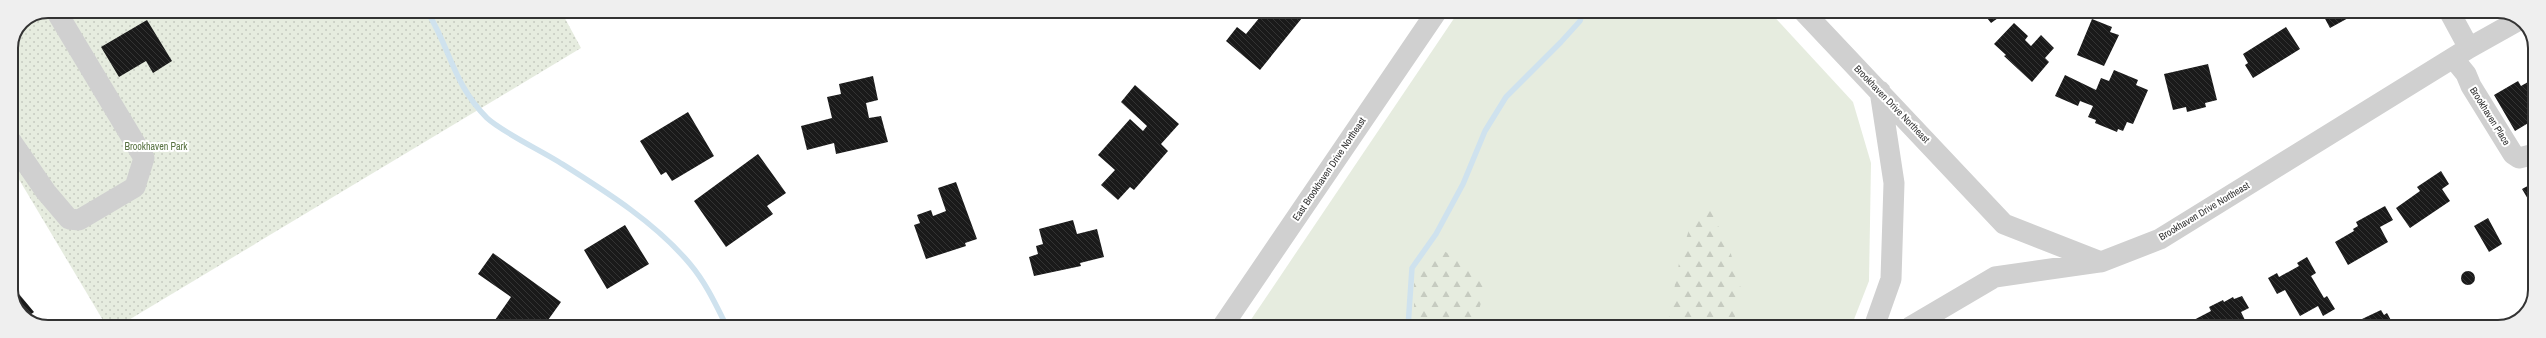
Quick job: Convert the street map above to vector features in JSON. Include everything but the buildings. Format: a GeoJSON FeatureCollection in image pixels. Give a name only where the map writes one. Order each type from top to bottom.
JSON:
{"type":"FeatureCollection","features":[{"type":"Feature","properties":{"kind":"street"},"geometry":{"type":"LineString","coordinates":[[18,151],[46,192],[69,219],[79,220],[135,187],[144,158],[60,18]]}},
{"type":"Feature","properties":{"kind":"street","name":"East Brookhaven Drive Northeast"},"geometry":{"type":"LineString","coordinates":[[1227,320],[1432,18]]}},
{"type":"Feature","properties":{"kind":"street","name":"Brookhaven Drive Northeast"},"geometry":{"type":"LineString","coordinates":[[1810,18],[2004,224],[2101,262],[2160,239],[2461,53],[2514,23]]}},
{"type":"Feature","properties":{"kind":"street"},"geometry":{"type":"LineString","coordinates":[[2451,18],[2461,53]]}},
{"type":"Feature","properties":{"kind":"street","name":"Brookhaven Place"},"geometry":{"type":"LineString","coordinates":[[2461,53],[2466,74],[2514,154],[2519,158],[2528,156]]}},
{"type":"Feature","properties":{"kind":"street"},"geometry":{"type":"LineString","coordinates":[[1876,320],[1891,279],[1894,183],[1880,91]]}},
{"type":"Feature","properties":{"kind":"street"},"geometry":{"type":"LineString","coordinates":[[1922,320],[1995,277],[2101,262]]}},
{"type":"Feature","properties":{"kind":"green space","name":"Brookhaven Park"},"geometry":{"type":"Polygon","coordinates":[[[48,18],[565,18],[581,48],[129,320],[103,320],[18,178],[18,48],[23,31],[31,23],[48,18]]]}},
{"type":"Feature","properties":{"kind":"green space"},"geometry":{"type":"Polygon","coordinates":[[[1454,18],[1775,18],[1853,102],[1871,163],[1869,281],[1854,320],[1251,320],[1454,18]]]}},
{"type":"Feature","properties":{"kind":"green space"},"geometry":{"type":"Polygon","coordinates":[[[1709,206],[1731,254],[1743,296],[1734,320],[1668,320],[1680,258],[1694,214],[1709,206]]]}},
{"type":"Feature","properties":{"kind":"green space"},"geometry":{"type":"Polygon","coordinates":[[[1442,250],[1480,271],[1485,289],[1476,320],[1414,320],[1414,277],[1442,250]]]}},
{"type":"Feature","properties":{"kind":"waterway"},"geometry":{"type":"LineString","coordinates":[[431,18],[442,39],[459,79],[476,105],[487,118],[511,135],[594,184],[629,208],[661,234],[696,271],[723,320]]}},
{"type":"Feature","properties":{"kind":"waterway"},"geometry":{"type":"LineString","coordinates":[[1408,320],[1412,268],[1436,234],[1463,184],[1485,131],[1506,97],[1561,42],[1580,21],[1581,18]]}}]}
